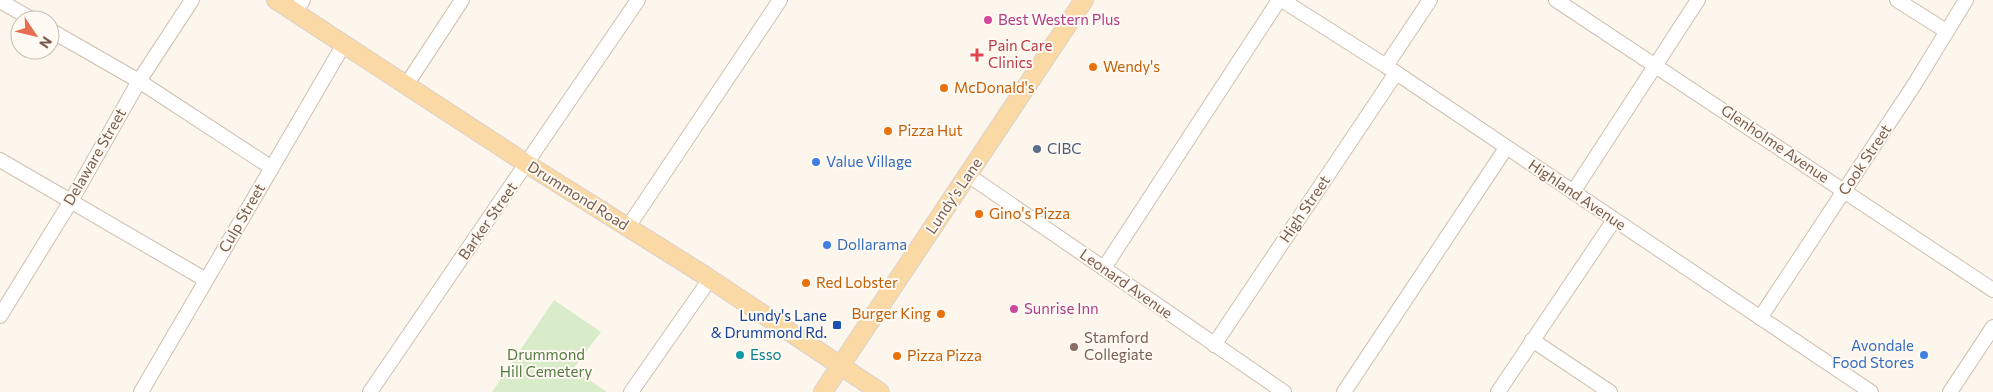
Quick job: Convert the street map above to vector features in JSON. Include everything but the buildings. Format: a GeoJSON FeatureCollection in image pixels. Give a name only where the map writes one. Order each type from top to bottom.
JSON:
{"type":"FeatureCollection","features":[{"type":"Feature","properties":{"kind":"main road","name":"Drummond Road"},"geometry":{"type":"LineString","coordinates":[[276,0],[299,6],[344,44],[527,164],[710,279],[880,392]]}},
{"type":"Feature","properties":{"kind":"main road","name":"Lundy's Lane"},"geometry":{"type":"LineString","coordinates":[[823,392],[1084,0]]}},
{"type":"Feature","properties":{"kind":"street","name":"Delaware Street"},"geometry":{"type":"LineString","coordinates":[[0,316],[71,200],[138,81],[192,0]]}},
{"type":"Feature","properties":{"kind":"street"},"geometry":{"type":"LineString","coordinates":[[407,84],[462,0]]}},
{"type":"Feature","properties":{"kind":"street","name":"Barker Street"},"geometry":{"type":"LineString","coordinates":[[370,392],[638,0]]}},
{"type":"Feature","properties":{"kind":"street"},"geometry":{"type":"LineString","coordinates":[[628,227],[780,0]]}},
{"type":"Feature","properties":{"kind":"street"},"geometry":{"type":"LineString","coordinates":[[1104,268],[1281,0]]}},
{"type":"Feature","properties":{"kind":"street","name":"Highland Avenue"},"geometry":{"type":"LineString","coordinates":[[1281,0],[1391,69],[1871,392]]}},
{"type":"Feature","properties":{"kind":"street","name":"High Street"},"geometry":{"type":"LineString","coordinates":[[1214,345],[1391,69],[1430,0]]}},
{"type":"Feature","properties":{"kind":"street","name":"Glenholme Avenue"},"geometry":{"type":"LineString","coordinates":[[1556,0],[1993,290]]}},
{"type":"Feature","properties":{"kind":"street"},"geometry":{"type":"LineString","coordinates":[[1573,192],[1698,0]]}},
{"type":"Feature","properties":{"kind":"street"},"geometry":{"type":"LineString","coordinates":[[1897,0],[1946,31]]}},
{"type":"Feature","properties":{"kind":"street","name":"Cook Street"},"geometry":{"type":"LineString","coordinates":[[1760,318],[1916,82],[1966,0]]}},
{"type":"Feature","properties":{"kind":"street"},"geometry":{"type":"LineString","coordinates":[[0,1],[16,10]]}},
{"type":"Feature","properties":{"kind":"street"},"geometry":{"type":"LineString","coordinates":[[60,36],[138,81],[272,168]]}},
{"type":"Feature","properties":{"kind":"street","name":"Culp Street"},"geometry":{"type":"LineString","coordinates":[[141,392],[344,44]]}},
{"type":"Feature","properties":{"kind":"street"},"geometry":{"type":"LineString","coordinates":[[1344,392],[1506,148]]}},
{"type":"Feature","properties":{"kind":"street"},"geometry":{"type":"LineString","coordinates":[[0,160],[206,280]]}},
{"type":"Feature","properties":{"kind":"street","name":"Leonard Avenue"},"geometry":{"type":"LineString","coordinates":[[968,175],[1284,392]]}},
{"type":"Feature","properties":{"kind":"street"},"geometry":{"type":"LineString","coordinates":[[1498,392],[1614,220]]}},
{"type":"Feature","properties":{"kind":"street"},"geometry":{"type":"LineString","coordinates":[[631,392],[710,279]]}},
{"type":"Feature","properties":{"kind":"street"},"geometry":{"type":"LineString","coordinates":[[1950,392],[1993,327]]}},
{"type":"Feature","properties":{"kind":"street"},"geometry":{"type":"LineString","coordinates":[[1532,340],[1610,392]]}},
{"type":"Feature","properties":{"kind":"green space","name":"Drummond Hill Cemetery"},"geometry":{"type":"Polygon","coordinates":[[[554,300],[601,332],[573,369],[607,392],[492,392],[554,300]]]}},
{"type":"Feature","properties":{"kind":"place","name":"Best Western Plus"},"geometry":{"type":"Point","coordinates":[988,20]}},
{"type":"Feature","properties":{"kind":"place","name":"Pain Care Clinics"},"geometry":{"type":"Point","coordinates":[977,55]}},
{"type":"Feature","properties":{"kind":"place","name":"Wendy's"},"geometry":{"type":"Point","coordinates":[1093,67]}},
{"type":"Feature","properties":{"kind":"place","name":"McDonald's"},"geometry":{"type":"Point","coordinates":[944,88]}},
{"type":"Feature","properties":{"kind":"place","name":"Pizza Hut"},"geometry":{"type":"Point","coordinates":[888,131]}},
{"type":"Feature","properties":{"kind":"place","name":"CIBC"},"geometry":{"type":"Point","coordinates":[1037,149]}},
{"type":"Feature","properties":{"kind":"place","name":"Value Village"},"geometry":{"type":"Point","coordinates":[816,162]}},
{"type":"Feature","properties":{"kind":"place","name":"Gino's Pizza"},"geometry":{"type":"Point","coordinates":[979,214]}},
{"type":"Feature","properties":{"kind":"place","name":"Dollarama"},"geometry":{"type":"Point","coordinates":[827,245]}},
{"type":"Feature","properties":{"kind":"place","name":"Red Lobster"},"geometry":{"type":"Point","coordinates":[806,283]}},
{"type":"Feature","properties":{"kind":"place","name":"Sunrise Inn"},"geometry":{"type":"Point","coordinates":[1014,309]}},
{"type":"Feature","properties":{"kind":"place","name":"Burger King"},"geometry":{"type":"Point","coordinates":[941,314]}},
{"type":"Feature","properties":{"kind":"place","name":"Lundy's Lane & Drummond Rd."},"geometry":{"type":"Point","coordinates":[837,325]}},
{"type":"Feature","properties":{"kind":"place","name":"Stamford Collegiate"},"geometry":{"type":"Point","coordinates":[1074,347]}},
{"type":"Feature","properties":{"kind":"place","name":"Esso"},"geometry":{"type":"Point","coordinates":[740,355]}},
{"type":"Feature","properties":{"kind":"place","name":"Avondale Food Stores"},"geometry":{"type":"Point","coordinates":[1924,355]}},
{"type":"Feature","properties":{"kind":"place","name":"Pizza Pizza"},"geometry":{"type":"Point","coordinates":[897,356]}}]}
